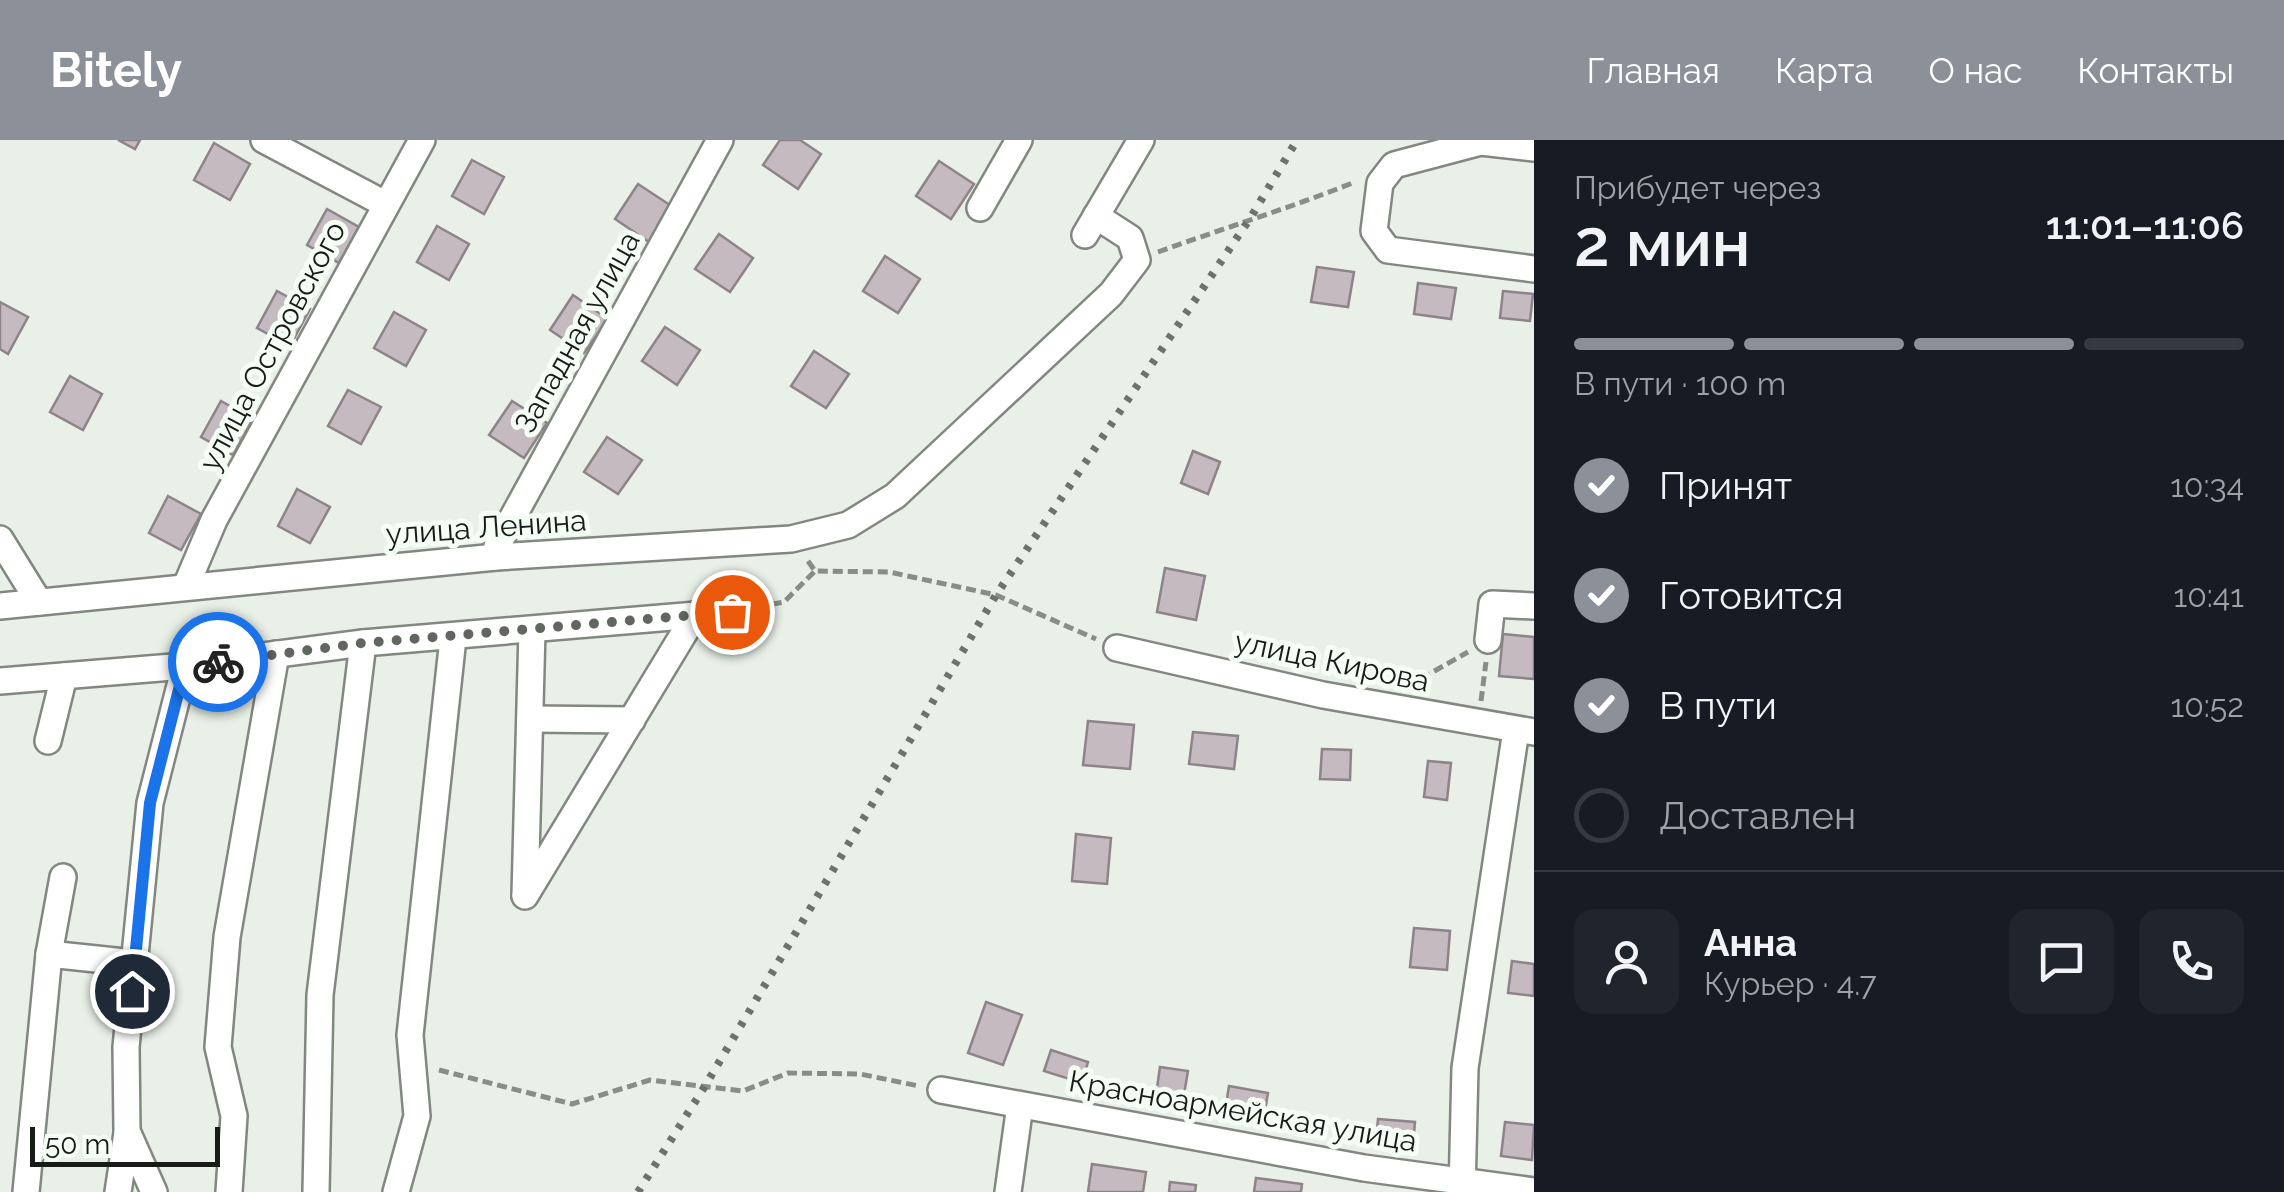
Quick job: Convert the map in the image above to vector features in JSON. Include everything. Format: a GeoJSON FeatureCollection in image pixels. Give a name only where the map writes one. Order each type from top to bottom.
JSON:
{"type":"FeatureCollection","features":[{"type":"Feature","properties":{"kind":"street"},"geometry":{"type":"LineString","coordinates":[[264,140],[385,204]]}},
{"type":"Feature","properties":{"kind":"street","name":"улица Островского"},"geometry":{"type":"LineString","coordinates":[[186,586],[214,520],[422,140]]}},
{"type":"Feature","properties":{"kind":"street","name":"Западная улица"},"geometry":{"type":"LineString","coordinates":[[496,557],[497,546],[720,140]]}},
{"type":"Feature","properties":{"kind":"street"},"geometry":{"type":"LineString","coordinates":[[980,208],[1019,140]]}},
{"type":"Feature","properties":{"kind":"street"},"geometry":{"type":"LineString","coordinates":[[1137,260],[1130,238],[1091,225],[1142,140]]}},
{"type":"Feature","properties":{"kind":"street"},"geometry":{"type":"LineString","coordinates":[[1534,148],[1481,141],[1394,166],[1380,183],[1374,230],[1388,250],[1534,268]]}},
{"type":"Feature","properties":{"kind":"street","name":"улица Ленина"},"geometry":{"type":"LineString","coordinates":[[0,606],[496,557],[791,539],[848,525],[895,496],[1111,294],[1137,260]]}},
{"type":"Feature","properties":{"kind":"street"},"geometry":{"type":"LineString","coordinates":[[0,538],[38,602]]}},
{"type":"Feature","properties":{"kind":"street"},"geometry":{"type":"LineString","coordinates":[[1488,640],[1492,604],[1534,606]]}},
{"type":"Feature","properties":{"kind":"street"},"geometry":{"type":"LineString","coordinates":[[0,680],[185,666],[363,643],[732,612]]}},
{"type":"Feature","properties":{"kind":"street"},"geometry":{"type":"LineString","coordinates":[[532,630],[526,896],[695,616]]}},
{"type":"Feature","properties":{"kind":"street"},"geometry":{"type":"LineString","coordinates":[[396,1192],[417,1116],[410,1034],[453,638]]}},
{"type":"Feature","properties":{"kind":"street"},"geometry":{"type":"LineString","coordinates":[[316,1192],[320,995],[363,643]]}},
{"type":"Feature","properties":{"kind":"street","name":"улица Кирова"},"geometry":{"type":"LineString","coordinates":[[1117,648],[1377,705],[1525,731]]}},
{"type":"Feature","properties":{"kind":"street"},"geometry":{"type":"LineString","coordinates":[[228,1192],[234,1116],[218,1047],[227,937],[276,654]]}},
{"type":"Feature","properties":{"kind":"street"},"geometry":{"type":"LineString","coordinates":[[118,1192],[127,1130],[126,1047],[150,803],[185,666]]}},
{"type":"Feature","properties":{"kind":"street"},"geometry":{"type":"LineString","coordinates":[[48,742],[64,676]]}},
{"type":"Feature","properties":{"kind":"street"},"geometry":{"type":"LineString","coordinates":[[530,719],[632,720]]}},
{"type":"Feature","properties":{"kind":"street"},"geometry":{"type":"LineString","coordinates":[[1462,1187],[1465,1068],[1525,731]]}},
{"type":"Feature","properties":{"kind":"street"},"geometry":{"type":"LineString","coordinates":[[26,1192],[49,954],[63,877]]}},
{"type":"Feature","properties":{"kind":"street"},"geometry":{"type":"LineString","coordinates":[[49,954],[134,963]]}},
{"type":"Feature","properties":{"kind":"street","name":"Красноармейская улица"},"geometry":{"type":"LineString","coordinates":[[942,1090],[1462,1187],[1534,1191]]}},
{"type":"Feature","properties":{"kind":"street"},"geometry":{"type":"LineString","coordinates":[[1008,1192],[1020,1105]]}},
{"type":"Feature","properties":{"kind":"street"},"geometry":{"type":"LineString","coordinates":[[127,1130],[154,1192]]}},
{"type":"Feature","properties":{"kind":"path"},"geometry":{"type":"LineString","coordinates":[[1137,260],[1251,218],[1280,212],[1394,166]]}},
{"type":"Feature","properties":{"kind":"path"},"geometry":{"type":"LineString","coordinates":[[791,539],[815,571]]}},
{"type":"Feature","properties":{"kind":"path"},"geometry":{"type":"LineString","coordinates":[[732,612],[784,602],[815,571],[888,572],[996,595],[1117,648]]}},
{"type":"Feature","properties":{"kind":"path"},"geometry":{"type":"LineString","coordinates":[[1377,705],[1488,640]]}},
{"type":"Feature","properties":{"kind":"path"},"geometry":{"type":"LineString","coordinates":[[1479,724],[1488,640]]}},
{"type":"Feature","properties":{"kind":"path"},"geometry":{"type":"LineString","coordinates":[[412,1062],[476,1082],[572,1104],[650,1080],[743,1091],[788,1073],[860,1074],[942,1090]]}},
{"type":"Feature","properties":{"kind":"building"},"geometry":{"type":"Polygon","coordinates":[[[118,140],[140,140],[135,149],[118,140]]]}},
{"type":"Feature","properties":{"kind":"building"},"geometry":{"type":"Polygon","coordinates":[[[780,140],[800,140],[821,154],[798,189],[763,165],[780,140]]]}},
{"type":"Feature","properties":{"kind":"building"},"geometry":{"type":"Polygon","coordinates":[[[214,143],[250,164],[230,200],[194,180],[214,143]]]}},
{"type":"Feature","properties":{"kind":"building"},"geometry":{"type":"Polygon","coordinates":[[[472,160],[504,177],[484,214],[452,196],[472,160]]]}},
{"type":"Feature","properties":{"kind":"building"},"geometry":{"type":"Polygon","coordinates":[[[939,161],[974,184],[951,219],[916,196],[939,161]]]}},
{"type":"Feature","properties":{"kind":"building"},"geometry":{"type":"Polygon","coordinates":[[[638,184],[673,207],[649,242],[615,219],[638,184]]]}},
{"type":"Feature","properties":{"kind":"building"},"geometry":{"type":"Polygon","coordinates":[[[327,209],[359,227],[339,263],[307,245],[327,209]]]}},
{"type":"Feature","properties":{"kind":"building"},"geometry":{"type":"Polygon","coordinates":[[[437,226],[469,244],[449,280],[417,262],[437,226]]]}},
{"type":"Feature","properties":{"kind":"building"},"geometry":{"type":"Polygon","coordinates":[[[719,234],[753,258],[730,292],[695,269],[719,234]]]}},
{"type":"Feature","properties":{"kind":"building"},"geometry":{"type":"Polygon","coordinates":[[[885,256],[920,279],[898,313],[863,291],[885,256]]]}},
{"type":"Feature","properties":{"kind":"building"},"geometry":{"type":"Polygon","coordinates":[[[1317,267],[1354,272],[1348,307],[1311,302],[1317,267]]]}},
{"type":"Feature","properties":{"kind":"building"},"geometry":{"type":"Polygon","coordinates":[[[1418,283],[1456,288],[1451,319],[1414,314],[1418,283]]]}},
{"type":"Feature","properties":{"kind":"building"},"geometry":{"type":"Polygon","coordinates":[[[277,291],[310,309],[290,346],[257,328],[277,291]]]}},
{"type":"Feature","properties":{"kind":"building"},"geometry":{"type":"Polygon","coordinates":[[[1503,291],[1533,294],[1530,321],[1500,318],[1503,291]]]}},
{"type":"Feature","properties":{"kind":"building"},"geometry":{"type":"Polygon","coordinates":[[[573,295],[608,319],[584,353],[550,330],[573,295]]]}},
{"type":"Feature","properties":{"kind":"building"},"geometry":{"type":"Polygon","coordinates":[[[0,302],[28,317],[8,354],[0,349],[0,302]]]}},
{"type":"Feature","properties":{"kind":"building"},"geometry":{"type":"Polygon","coordinates":[[[394,312],[426,330],[406,366],[374,348],[394,312]]]}},
{"type":"Feature","properties":{"kind":"building"},"geometry":{"type":"Polygon","coordinates":[[[665,327],[700,350],[677,385],[642,361],[665,327]]]}},
{"type":"Feature","properties":{"kind":"building"},"geometry":{"type":"Polygon","coordinates":[[[814,351],[849,374],[826,408],[791,386],[814,351]]]}},
{"type":"Feature","properties":{"kind":"building"},"geometry":{"type":"Polygon","coordinates":[[[70,376],[102,394],[83,430],[50,412],[70,376]]]}},
{"type":"Feature","properties":{"kind":"building"},"geometry":{"type":"Polygon","coordinates":[[[348,390],[381,407],[361,444],[328,426],[348,390]]]}},
{"type":"Feature","properties":{"kind":"building"},"geometry":{"type":"Polygon","coordinates":[[[221,401],[253,419],[233,455],[201,437],[221,401]]]}},
{"type":"Feature","properties":{"kind":"building"},"geometry":{"type":"Polygon","coordinates":[[[512,401],[547,423],[524,458],[489,435],[512,401]]]}},
{"type":"Feature","properties":{"kind":"building"},"geometry":{"type":"Polygon","coordinates":[[[607,437],[642,460],[618,494],[584,472],[607,437]]]}},
{"type":"Feature","properties":{"kind":"building"},"geometry":{"type":"Polygon","coordinates":[[[1193,451],[1220,462],[1208,494],[1181,483],[1193,451]]]}},
{"type":"Feature","properties":{"kind":"building"},"geometry":{"type":"Polygon","coordinates":[[[297,489],[330,507],[310,543],[278,526],[297,489]]]}},
{"type":"Feature","properties":{"kind":"building"},"geometry":{"type":"Polygon","coordinates":[[[168,496],[201,514],[181,550],[149,533],[168,496]]]}},
{"type":"Feature","properties":{"kind":"building"},"geometry":{"type":"Polygon","coordinates":[[[1165,568],[1205,576],[1196,620],[1157,612],[1165,568]]]}},
{"type":"Feature","properties":{"kind":"building"},"geometry":{"type":"Polygon","coordinates":[[[1503,634],[1534,637],[1534,679],[1499,676],[1503,634]]]}},
{"type":"Feature","properties":{"kind":"building"},"geometry":{"type":"Polygon","coordinates":[[[1088,721],[1134,725],[1130,769],[1083,765],[1088,721]]]}},
{"type":"Feature","properties":{"kind":"building"},"geometry":{"type":"Polygon","coordinates":[[[1193,732],[1238,736],[1234,769],[1189,764],[1193,732]]]}},
{"type":"Feature","properties":{"kind":"building"},"geometry":{"type":"Polygon","coordinates":[[[1322,749],[1351,750],[1350,780],[1320,779],[1322,749]]]}},
{"type":"Feature","properties":{"kind":"building"},"geometry":{"type":"Polygon","coordinates":[[[1428,761],[1451,763],[1447,800],[1424,797],[1428,761]]]}},
{"type":"Feature","properties":{"kind":"building"},"geometry":{"type":"Polygon","coordinates":[[[1076,834],[1111,838],[1107,884],[1072,881],[1076,834]]]}},
{"type":"Feature","properties":{"kind":"building"},"geometry":{"type":"Polygon","coordinates":[[[1414,928],[1450,931],[1447,970],[1410,967],[1414,928]]]}},
{"type":"Feature","properties":{"kind":"building"},"geometry":{"type":"Polygon","coordinates":[[[1512,961],[1534,964],[1534,996],[1508,993],[1512,961]]]}},
{"type":"Feature","properties":{"kind":"building"},"geometry":{"type":"Polygon","coordinates":[[[986,1002],[1022,1015],[1003,1065],[968,1053],[986,1002]]]}},
{"type":"Feature","properties":{"kind":"building"},"geometry":{"type":"Polygon","coordinates":[[[1051,1050],[1088,1062],[1082,1083],[1044,1071],[1051,1050]]]}},
{"type":"Feature","properties":{"kind":"building"},"geometry":{"type":"Polygon","coordinates":[[[1160,1067],[1188,1071],[1183,1100],[1156,1095],[1160,1067]]]}},
{"type":"Feature","properties":{"kind":"building"},"geometry":{"type":"Polygon","coordinates":[[[1229,1086],[1268,1093],[1264,1117],[1225,1111],[1229,1086]]]}},
{"type":"Feature","properties":{"kind":"building"},"geometry":{"type":"Polygon","coordinates":[[[1378,1119],[1415,1122],[1413,1145],[1376,1141],[1378,1119]]]}},
{"type":"Feature","properties":{"kind":"building"},"geometry":{"type":"Polygon","coordinates":[[[1505,1122],[1534,1125],[1532,1160],[1501,1156],[1505,1122]]]}},
{"type":"Feature","properties":{"kind":"building"},"geometry":{"type":"Polygon","coordinates":[[[1092,1164],[1146,1172],[1143,1192],[1088,1192],[1092,1164]]]}},
{"type":"Feature","properties":{"kind":"building"},"geometry":{"type":"Polygon","coordinates":[[[1256,1178],[1302,1184],[1301,1192],[1254,1192],[1256,1178]]]}},
{"type":"Feature","properties":{"kind":"building"},"geometry":{"type":"Polygon","coordinates":[[[1170,1182],[1196,1185],[1195,1192],[1169,1192],[1170,1182]]]}},
{"type":"Feature","properties":{"kind":"railway"},"geometry":{"type":"LineString","coordinates":[[638,1192],[996,595],[1251,217],[1297,140]]}},
{"type":"Feature","properties":{"kind":"way so far"},"geometry":{"type":"LineString","coordinates":[[218,662],[363,643],[732,612]]}},
{"type":"Feature","properties":{"kind":"route"},"geometry":{"type":"LineString","coordinates":[[132,991],[150,803],[185,666],[218,662]]}}]}
